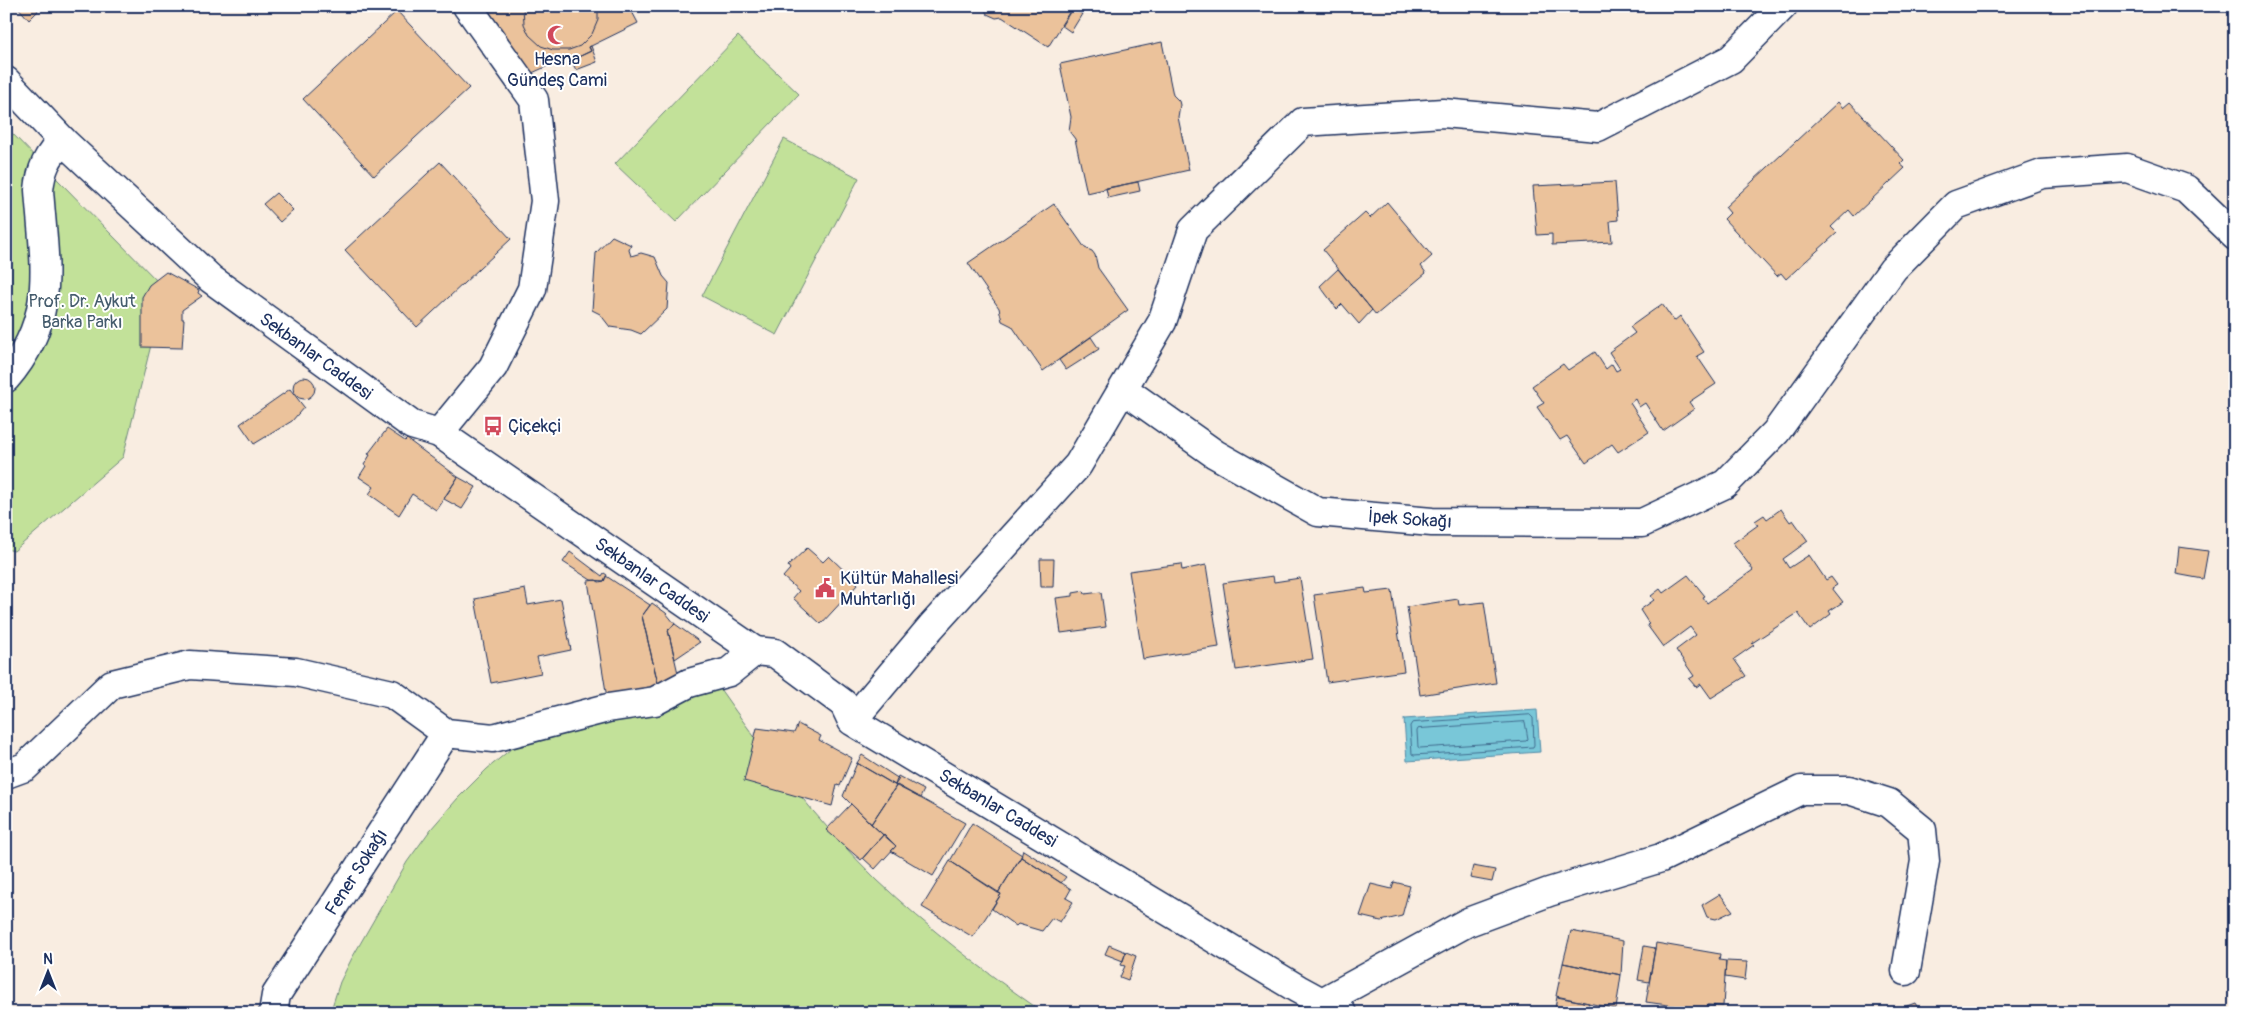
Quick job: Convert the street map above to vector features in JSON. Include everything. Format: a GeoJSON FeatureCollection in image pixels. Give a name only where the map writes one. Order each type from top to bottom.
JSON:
{"type":"FeatureCollection","features":[{"type":"Feature","properties":{"kind":"street"},"geometry":{"type":"LineString","coordinates":[[439,433],[493,367],[532,289],[545,201],[534,100],[467,6]]}},
{"type":"Feature","properties":{"kind":"street"},"geometry":{"type":"LineString","coordinates":[[852,721],[931,626],[1078,464],[1162,322],[1193,230],[1303,122],[1444,113],[1598,126],[1731,59],[1783,6]]}},
{"type":"Feature","properties":{"kind":"street","name":"Sekbanlar Caddesi"},"geometry":{"type":"LineString","coordinates":[[6,81],[63,141],[210,280],[412,425],[439,433],[755,651],[775,653],[844,704],[852,721],[1332,1007]]}},
{"type":"Feature","properties":{"kind":"street"},"geometry":{"type":"LineString","coordinates":[[6,378],[18,365],[30,344],[40,318],[46,290],[39,190],[41,174],[50,155],[63,141]]}},
{"type":"Feature","properties":{"kind":"street","name":"İpek Sokağı"},"geometry":{"type":"LineString","coordinates":[[1123,389],[1215,454],[1318,512],[1432,522],[1642,523],[1724,484],[1776,432],[1893,269],[1956,205],[2042,174],[2127,168],[2186,189],[2235,236]]}},
{"type":"Feature","properties":{"kind":"street"},"geometry":{"type":"LineString","coordinates":[[6,774],[26,767],[112,684],[190,665],[296,672],[392,694],[446,733],[493,738],[608,708],[656,701],[689,683],[729,672],[755,651]]}},
{"type":"Feature","properties":{"kind":"street","name":"Fener Sokağı"},"geometry":{"type":"LineString","coordinates":[[273,1013],[276,996],[446,733]]}},
{"type":"Feature","properties":{"kind":"street"},"geometry":{"type":"LineString","coordinates":[[1332,1007],[1468,922],[1549,892],[1661,858],[1801,790],[1849,790],[1889,802],[1922,830],[1925,861],[1906,971]]}},
{"type":"Feature","properties":{"kind":"green space"},"geometry":{"type":"Polygon","coordinates":[[[738,36],[799,94],[676,222],[615,164],[738,36]]]}},
{"type":"Feature","properties":{"kind":"green space","name":"Prof. Dr. Aykut Barka Parkı"},"geometry":{"type":"Polygon","coordinates":[[[6,127],[165,289],[123,457],[14,551],[6,549],[6,127]]]}},
{"type":"Feature","properties":{"kind":"green space"},"geometry":{"type":"Polygon","coordinates":[[[784,139],[859,178],[777,335],[702,296],[784,139]]]}},
{"type":"Feature","properties":{"kind":"green space"},"geometry":{"type":"Polygon","coordinates":[[[718,686],[793,787],[855,858],[917,916],[958,950],[1044,1013],[330,1013],[340,982],[352,958],[407,862],[431,829],[487,769],[518,743],[718,686]]]}},
{"type":"Feature","properties":{"kind":"water"},"geometry":{"type":"Polygon","coordinates":[[[1537,710],[1540,752],[1407,761],[1404,719],[1537,710]]]}},
{"type":"Feature","properties":{"kind":"building"},"geometry":{"type":"Polygon","coordinates":[[[17,6],[34,6],[38,11],[29,20],[17,6]]]}},
{"type":"Feature","properties":{"kind":"building","name":"Hesna Gündeş Cami"},"geometry":{"type":"Polygon","coordinates":[[[487,6],[629,6],[638,23],[589,47],[591,51],[572,60],[570,56],[521,78],[487,6]]]}},
{"type":"Feature","properties":{"kind":"building"},"geometry":{"type":"Polygon","coordinates":[[[523,6],[598,6],[598,20],[592,34],[580,46],[569,50],[553,50],[541,46],[529,35],[524,24],[523,6]]]}},
{"type":"Feature","properties":{"kind":"building"},"geometry":{"type":"Polygon","coordinates":[[[983,6],[1074,6],[1048,47],[1002,17],[996,18],[987,14],[983,6]]]}},
{"type":"Feature","properties":{"kind":"building"},"geometry":{"type":"Polygon","coordinates":[[[1072,8],[1082,14],[1071,32],[1061,25],[1072,8]]]}},
{"type":"Feature","properties":{"kind":"building"},"geometry":{"type":"Polygon","coordinates":[[[397,11],[469,88],[374,176],[303,99],[397,11]]]}},
{"type":"Feature","properties":{"kind":"building"},"geometry":{"type":"Polygon","coordinates":[[[1162,42],[1173,95],[1180,105],[1178,117],[1189,170],[1087,193],[1075,139],[1069,131],[1071,117],[1060,64],[1162,42]]]}},
{"type":"Feature","properties":{"kind":"building"},"geometry":{"type":"Polygon","coordinates":[[[591,46],[597,62],[576,70],[569,56],[572,60],[591,51],[589,47],[591,46]]]}},
{"type":"Feature","properties":{"kind":"building"},"geometry":{"type":"Polygon","coordinates":[[[1838,102],[1843,108],[1850,102],[1904,160],[1900,164],[1905,168],[1854,216],[1849,210],[1831,227],[1837,233],[1786,279],[1781,273],[1777,276],[1724,219],[1730,213],[1725,207],[1838,102]]]}},
{"type":"Feature","properties":{"kind":"building"},"geometry":{"type":"Polygon","coordinates":[[[440,162],[511,239],[417,327],[345,250],[440,162]]]}},
{"type":"Feature","properties":{"kind":"building"},"geometry":{"type":"Polygon","coordinates":[[[1138,182],[1140,191],[1108,198],[1106,188],[1138,182]]]}},
{"type":"Feature","properties":{"kind":"building"},"geometry":{"type":"Polygon","coordinates":[[[1615,182],[1618,220],[1610,221],[1612,242],[1552,245],[1552,234],[1537,235],[1533,186],[1615,182]]]}},
{"type":"Feature","properties":{"kind":"building"},"geometry":{"type":"Polygon","coordinates":[[[276,193],[293,210],[280,222],[263,204],[276,193]]]}},
{"type":"Feature","properties":{"kind":"building"},"geometry":{"type":"Polygon","coordinates":[[[1387,202],[1432,256],[1421,266],[1426,273],[1376,315],[1323,250],[1365,213],[1370,218],[1387,202]]]}},
{"type":"Feature","properties":{"kind":"building"},"geometry":{"type":"Polygon","coordinates":[[[1054,204],[1085,248],[1092,251],[1095,255],[1098,268],[1128,310],[1043,371],[1012,326],[1002,321],[999,308],[968,263],[1054,204]]]}},
{"type":"Feature","properties":{"kind":"building"},"geometry":{"type":"Polygon","coordinates":[[[612,236],[631,245],[629,250],[631,256],[641,253],[655,257],[663,276],[669,283],[667,309],[641,334],[631,330],[610,327],[600,314],[592,310],[596,253],[612,236]]]}},
{"type":"Feature","properties":{"kind":"building"},"geometry":{"type":"Polygon","coordinates":[[[1338,269],[1372,310],[1359,324],[1342,304],[1337,309],[1320,286],[1338,269]]]}},
{"type":"Feature","properties":{"kind":"building"},"geometry":{"type":"Polygon","coordinates":[[[166,272],[199,290],[198,293],[202,296],[182,310],[182,319],[184,319],[182,348],[142,347],[142,297],[149,285],[166,272]]]}},
{"type":"Feature","properties":{"kind":"building"},"geometry":{"type":"Polygon","coordinates":[[[1662,304],[1674,321],[1680,316],[1704,352],[1697,356],[1716,384],[1689,402],[1694,409],[1663,431],[1645,403],[1639,407],[1635,399],[1630,403],[1649,432],[1618,452],[1612,444],[1586,463],[1567,436],[1560,440],[1537,407],[1544,403],[1532,386],[1563,364],[1568,370],[1595,352],[1606,369],[1612,364],[1616,371],[1620,369],[1609,352],[1635,333],[1630,327],[1662,304]]]}},
{"type":"Feature","properties":{"kind":"building"},"geometry":{"type":"Polygon","coordinates":[[[1091,337],[1099,349],[1066,370],[1059,360],[1091,337]]]}},
{"type":"Feature","properties":{"kind":"building"},"geometry":{"type":"Polygon","coordinates":[[[304,377],[312,380],[315,388],[312,396],[304,399],[296,396],[293,388],[296,380],[304,377]]]}},
{"type":"Feature","properties":{"kind":"building"},"geometry":{"type":"Polygon","coordinates":[[[290,389],[304,407],[292,421],[254,444],[240,424],[290,389]]]}},
{"type":"Feature","properties":{"kind":"building"},"geometry":{"type":"Polygon","coordinates":[[[387,429],[405,441],[407,439],[458,477],[436,510],[412,494],[399,515],[369,494],[374,487],[359,477],[366,466],[364,465],[370,455],[368,454],[387,429]]]}},
{"type":"Feature","properties":{"kind":"building"},"geometry":{"type":"Polygon","coordinates":[[[458,477],[476,487],[462,509],[444,499],[458,477]]]}},
{"type":"Feature","properties":{"kind":"building"},"geometry":{"type":"Polygon","coordinates":[[[1781,509],[1790,522],[1793,520],[1808,541],[1783,559],[1789,568],[1809,555],[1826,580],[1831,577],[1837,585],[1832,588],[1843,602],[1829,611],[1831,614],[1810,630],[1798,613],[1752,643],[1754,645],[1734,659],[1746,676],[1711,698],[1701,684],[1696,687],[1689,679],[1694,676],[1676,650],[1696,635],[1690,627],[1663,647],[1647,625],[1649,624],[1640,610],[1654,600],[1651,596],[1660,589],[1663,593],[1688,575],[1705,596],[1703,597],[1707,603],[1753,570],[1733,543],[1758,525],[1755,521],[1764,515],[1767,519],[1781,509]]]}},
{"type":"Feature","properties":{"kind":"building"},"geometry":{"type":"Polygon","coordinates":[[[2179,547],[2208,551],[2203,579],[2176,574],[2179,547]]]}},
{"type":"Feature","properties":{"kind":"building","name":"Kültür Mahallesi Muhtarlığı"},"geometry":{"type":"Polygon","coordinates":[[[807,548],[823,562],[829,556],[858,584],[821,624],[793,598],[799,591],[783,577],[790,569],[788,566],[807,548]]]}},
{"type":"Feature","properties":{"kind":"building"},"geometry":{"type":"Polygon","coordinates":[[[570,552],[602,576],[604,573],[607,575],[604,581],[591,580],[563,562],[570,552]]]}},
{"type":"Feature","properties":{"kind":"building"},"geometry":{"type":"Polygon","coordinates":[[[1040,559],[1054,559],[1053,587],[1041,587],[1040,559]]]}},
{"type":"Feature","properties":{"kind":"building"},"geometry":{"type":"Polygon","coordinates":[[[1181,564],[1182,570],[1206,565],[1219,647],[1143,659],[1129,571],[1181,564]]]}},
{"type":"Feature","properties":{"kind":"building"},"geometry":{"type":"Polygon","coordinates":[[[606,576],[650,605],[642,616],[659,688],[607,698],[588,581],[604,581],[606,576]]]}},
{"type":"Feature","properties":{"kind":"building"},"geometry":{"type":"Polygon","coordinates":[[[1273,576],[1274,582],[1300,578],[1313,659],[1236,670],[1223,583],[1273,576]]]}},
{"type":"Feature","properties":{"kind":"building"},"geometry":{"type":"Polygon","coordinates":[[[1365,588],[1366,593],[1392,590],[1404,671],[1327,682],[1314,595],[1365,588]]]}},
{"type":"Feature","properties":{"kind":"building"},"geometry":{"type":"Polygon","coordinates":[[[525,589],[528,605],[561,599],[571,650],[537,657],[541,673],[491,683],[475,599],[525,589]]]}},
{"type":"Feature","properties":{"kind":"building"},"geometry":{"type":"Polygon","coordinates":[[[1084,591],[1085,594],[1101,592],[1106,627],[1061,633],[1056,598],[1073,596],[1073,593],[1084,591]]]}},
{"type":"Feature","properties":{"kind":"building"},"geometry":{"type":"Polygon","coordinates":[[[1458,599],[1459,605],[1484,602],[1496,683],[1420,695],[1407,607],[1458,599]]]}},
{"type":"Feature","properties":{"kind":"building"},"geometry":{"type":"Polygon","coordinates":[[[652,603],[666,613],[675,624],[668,630],[680,682],[659,688],[642,616],[652,603]]]}},
{"type":"Feature","properties":{"kind":"building"},"geometry":{"type":"Polygon","coordinates":[[[675,624],[700,642],[675,659],[668,630],[675,624]]]}},
{"type":"Feature","properties":{"kind":"building"},"geometry":{"type":"Polygon","coordinates":[[[798,724],[821,736],[819,740],[852,758],[840,786],[837,785],[832,806],[744,781],[757,728],[794,733],[798,724]]]}},
{"type":"Feature","properties":{"kind":"building"},"geometry":{"type":"Polygon","coordinates":[[[862,755],[899,779],[895,785],[857,763],[862,755]]]}},
{"type":"Feature","properties":{"kind":"building"},"geometry":{"type":"Polygon","coordinates":[[[857,763],[896,786],[871,824],[843,796],[857,763]]]}},
{"type":"Feature","properties":{"kind":"building"},"geometry":{"type":"Polygon","coordinates":[[[898,776],[924,790],[920,798],[895,785],[898,776]]]}},
{"type":"Feature","properties":{"kind":"building"},"geometry":{"type":"Polygon","coordinates":[[[897,785],[965,823],[933,876],[891,851],[896,846],[871,824],[897,785]]]}},
{"type":"Feature","properties":{"kind":"building"},"geometry":{"type":"Polygon","coordinates":[[[851,804],[883,835],[861,860],[826,830],[851,804]]]}},
{"type":"Feature","properties":{"kind":"building"},"geometry":{"type":"Polygon","coordinates":[[[972,823],[1022,855],[998,893],[950,861],[972,823]]]}},
{"type":"Feature","properties":{"kind":"building"},"geometry":{"type":"Polygon","coordinates":[[[884,834],[896,846],[875,869],[863,858],[884,834]]]}},
{"type":"Feature","properties":{"kind":"building"},"geometry":{"type":"Polygon","coordinates":[[[1023,850],[1066,877],[1061,883],[1021,857],[1023,850]]]}},
{"type":"Feature","properties":{"kind":"building"},"geometry":{"type":"Polygon","coordinates":[[[1021,857],[1071,889],[1066,898],[1073,902],[1060,922],[1052,918],[1042,931],[1018,924],[1016,926],[992,909],[1001,894],[998,893],[1021,857]]]}},
{"type":"Feature","properties":{"kind":"building"},"geometry":{"type":"Polygon","coordinates":[[[950,861],[1001,894],[973,937],[922,907],[950,861]]]}},
{"type":"Feature","properties":{"kind":"building"},"geometry":{"type":"Polygon","coordinates":[[[1473,866],[1495,870],[1492,882],[1470,878],[1473,866]]]}},
{"type":"Feature","properties":{"kind":"building"},"geometry":{"type":"Polygon","coordinates":[[[1394,882],[1410,886],[1402,916],[1381,921],[1360,916],[1371,884],[1392,889],[1394,882]]]}},
{"type":"Feature","properties":{"kind":"building"},"geometry":{"type":"Polygon","coordinates":[[[1720,894],[1733,911],[1716,919],[1707,917],[1702,905],[1720,894]]]}},
{"type":"Feature","properties":{"kind":"building"},"geometry":{"type":"Polygon","coordinates":[[[1571,931],[1623,941],[1621,975],[1563,963],[1571,931]]]}},
{"type":"Feature","properties":{"kind":"building"},"geometry":{"type":"Polygon","coordinates":[[[1656,943],[1720,954],[1719,960],[1726,961],[1723,1006],[1708,1005],[1708,1013],[1674,1013],[1675,1006],[1646,1002],[1656,943]]]}},
{"type":"Feature","properties":{"kind":"building"},"geometry":{"type":"Polygon","coordinates":[[[1109,945],[1126,952],[1123,961],[1105,954],[1109,945]]]}},
{"type":"Feature","properties":{"kind":"building"},"geometry":{"type":"Polygon","coordinates":[[[1644,946],[1655,948],[1649,982],[1638,980],[1644,946]]]}},
{"type":"Feature","properties":{"kind":"building"},"geometry":{"type":"Polygon","coordinates":[[[1126,952],[1136,956],[1128,980],[1120,977],[1125,966],[1121,965],[1126,952]]]}},
{"type":"Feature","properties":{"kind":"building"},"geometry":{"type":"Polygon","coordinates":[[[1726,961],[1747,962],[1745,980],[1725,977],[1726,961]]]}},
{"type":"Feature","properties":{"kind":"building"},"geometry":{"type":"Polygon","coordinates":[[[1563,963],[1621,975],[1616,1009],[1556,996],[1563,963]]]}},
{"type":"Feature","properties":{"kind":"building"},"geometry":{"type":"Polygon","coordinates":[[[1557,997],[1589,1003],[1587,1013],[1554,1013],[1557,997]]]}},
{"type":"Feature","properties":{"kind":"building"},"geometry":{"type":"Polygon","coordinates":[[[1915,1003],[1921,1013],[1898,1013],[1899,1009],[1915,1003]]]}},
{"type":"Feature","properties":{"kind":"place","name":"Hesna Gündeş Cami"},"geometry":{"type":"Point","coordinates":[557,35]}},
{"type":"Feature","properties":{"kind":"place","name":"Çiçekçi"},"geometry":{"type":"Point","coordinates":[493,426]}},
{"type":"Feature","properties":{"kind":"place","name":"Kültür Mahallesi Muhtarlığı"},"geometry":{"type":"Point","coordinates":[825,588]}}]}
